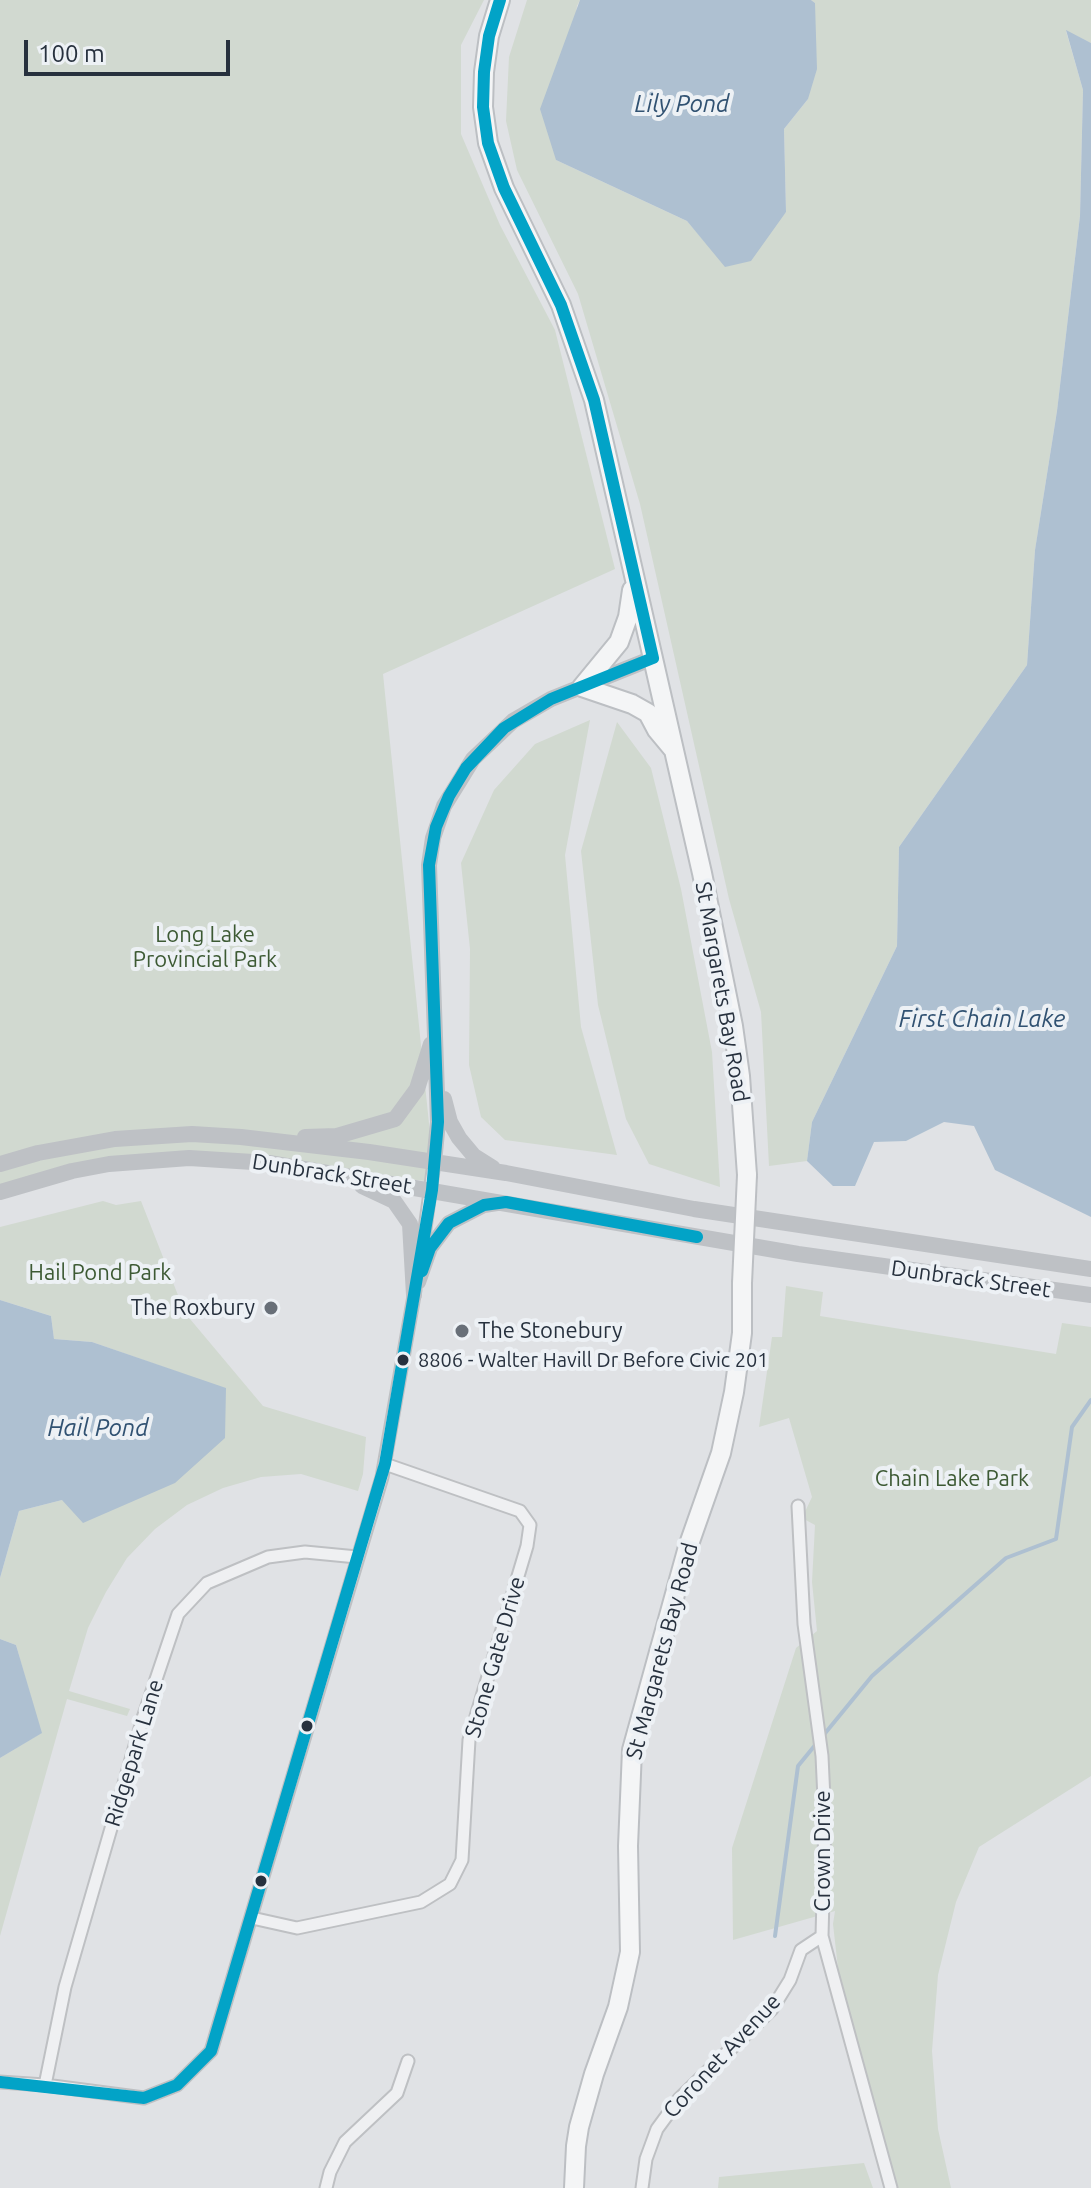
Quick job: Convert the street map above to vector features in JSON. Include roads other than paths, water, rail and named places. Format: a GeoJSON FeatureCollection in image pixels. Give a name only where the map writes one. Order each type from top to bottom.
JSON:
{"type":"FeatureCollection","features":[{"type":"Feature","properties":{"kind":"main road","name":"St Margarets Bay Road"},"geometry":{"type":"LineString","coordinates":[[500,0],[487,48],[483,84],[488,143],[504,188],[561,305],[594,400],[733,1026],[747,1175],[742,1333],[734,1392],[721,1453],[688,1547],[632,1750],[628,1860],[630,1952],[618,2007],[579,2127],[574,2188]]}},
{"type":"Feature","properties":{"kind":"main road"},"geometry":{"type":"LineString","coordinates":[[582,687],[619,642],[631,604],[632,575]]}},
{"type":"Feature","properties":{"kind":"main road"},"geometry":{"type":"LineString","coordinates":[[434,1163],[438,1122],[429,865],[433,838],[444,806],[466,768],[496,735],[541,703],[653,658]]}},
{"type":"Feature","properties":{"kind":"main road"},"geometry":{"type":"LineString","coordinates":[[582,687],[632,704],[648,713],[674,751]]}},
{"type":"Feature","properties":{"kind":"main road"},"geometry":{"type":"LineString","coordinates":[[276,1140],[337,1136],[395,1119],[417,1089],[435,1029]]}},
{"type":"Feature","properties":{"kind":"main road"},"geometry":{"type":"LineString","coordinates":[[435,1029],[450,1122],[474,1156],[506,1173]]}},
{"type":"Feature","properties":{"kind":"main road","name":"Dunbrack Street"},"geometry":{"type":"LineString","coordinates":[[0,1164],[63,1148],[140,1136],[192,1134],[276,1140],[506,1173],[694,1209],[1091,1269]]}},
{"type":"Feature","properties":{"kind":"main road","name":"Dunbrack Street"},"geometry":{"type":"LineString","coordinates":[[0,1192],[97,1167],[189,1158],[269,1163],[510,1202],[769,1249],[1091,1295]]}},
{"type":"Feature","properties":{"kind":"main road"},"geometry":{"type":"LineString","coordinates":[[331,1174],[377,1191],[402,1210],[410,1224],[413,1244],[414,1295]]}},
{"type":"Feature","properties":{"kind":"main road"},"geometry":{"type":"LineString","coordinates":[[414,1295],[430,1248],[449,1223],[484,1205],[510,1202]]}},
{"type":"Feature","properties":{"kind":"street"},"geometry":{"type":"LineString","coordinates":[[0,2082],[144,2098],[177,2085],[211,2051],[385,1464],[434,1163]]}},
{"type":"Feature","properties":{"kind":"street","name":"Stone Gate Drive"},"geometry":{"type":"LineString","coordinates":[[252,1918],[297,1928],[421,1902],[450,1884],[462,1860],[469,1740],[527,1546],[530,1525],[520,1511],[385,1464]]}},
{"type":"Feature","properties":{"kind":"street","name":"Crown Drive"},"geometry":{"type":"LineString","coordinates":[[798,1506],[804,1624],[822,1756],[825,1821],[822,1936],[891,2188]]}},
{"type":"Feature","properties":{"kind":"street","name":"Ridgepark Lane"},"geometry":{"type":"LineString","coordinates":[[45,2085],[69,1972],[143,1718],[178,1614],[207,1583],[268,1557],[305,1552],[357,1557]]}},
{"type":"Feature","properties":{"kind":"street","name":"Coronet Avenue"},"geometry":{"type":"LineString","coordinates":[[642,2188],[646,2159],[657,2129],[679,2099],[772,2009],[790,1980],[801,1950],[822,1936]]}},
{"type":"Feature","properties":{"kind":"street"},"geometry":{"type":"LineString","coordinates":[[326,2188],[330,2172],[345,2142],[397,2093],[408,2061]]}},
{"type":"Feature","properties":{"kind":"water","name":"Lily Pond"},"geometry":{"type":"Polygon","coordinates":[[[580,0],[811,0],[815,3],[817,69],[808,99],[784,129],[786,212],[751,261],[725,267],[687,221],[556,160],[540,109],[580,0]]]}},
{"type":"Feature","properties":{"kind":"water","name":"First Chain Lake"},"geometry":{"type":"Polygon","coordinates":[[[1066,30],[1091,43],[1091,1217],[995,1170],[974,1126],[944,1122],[906,1141],[874,1142],[855,1186],[833,1186],[807,1161],[812,1122],[897,946],[899,847],[1027,665],[1035,550],[1057,411],[1080,216],[1083,90],[1066,30]]]}},
{"type":"Feature","properties":{"kind":"water","name":"Hail Pond"},"geometry":{"type":"Polygon","coordinates":[[[0,1300],[51,1316],[54,1339],[92,1342],[226,1388],[225,1438],[175,1483],[83,1523],[62,1500],[19,1511],[0,1578],[0,1300]]]}},
{"type":"Feature","properties":{"kind":"water"},"geometry":{"type":"Polygon","coordinates":[[[0,1639],[16,1645],[42,1733],[0,1758],[0,1639]]]}},
{"type":"Feature","properties":{"kind":"waterway"},"geometry":{"type":"LineString","coordinates":[[822,1737],[872,1676],[1006,1558],[1056,1539],[1072,1427],[1091,1400]]}},
{"type":"Feature","properties":{"kind":"waterway"},"geometry":{"type":"LineString","coordinates":[[775,1936],[798,1766],[816,1744]]}},
{"type":"Feature","properties":{"kind":"place","name":"The Roxbury"},"geometry":{"type":"Point","coordinates":[271,1308]}},
{"type":"Feature","properties":{"kind":"place","name":"The Stonebury"},"geometry":{"type":"Point","coordinates":[462,1331]}},
{"type":"Feature","properties":{"kind":"place","name":"8806 - Walter Havill Dr Before Civic 201"},"geometry":{"type":"Point","coordinates":[403,1360]}},
{"type":"Feature","properties":{"kind":"park label","name":"Long Lake Provincial Park"},"geometry":{"type":"Point","coordinates":[205,948]}},
{"type":"Feature","properties":{"kind":"park label","name":"Hail Pond Park"},"geometry":{"type":"Point","coordinates":[100,1273]}},
{"type":"Feature","properties":{"kind":"park label","name":"Chain Lake Park"},"geometry":{"type":"Point","coordinates":[952,1479]}}]}
